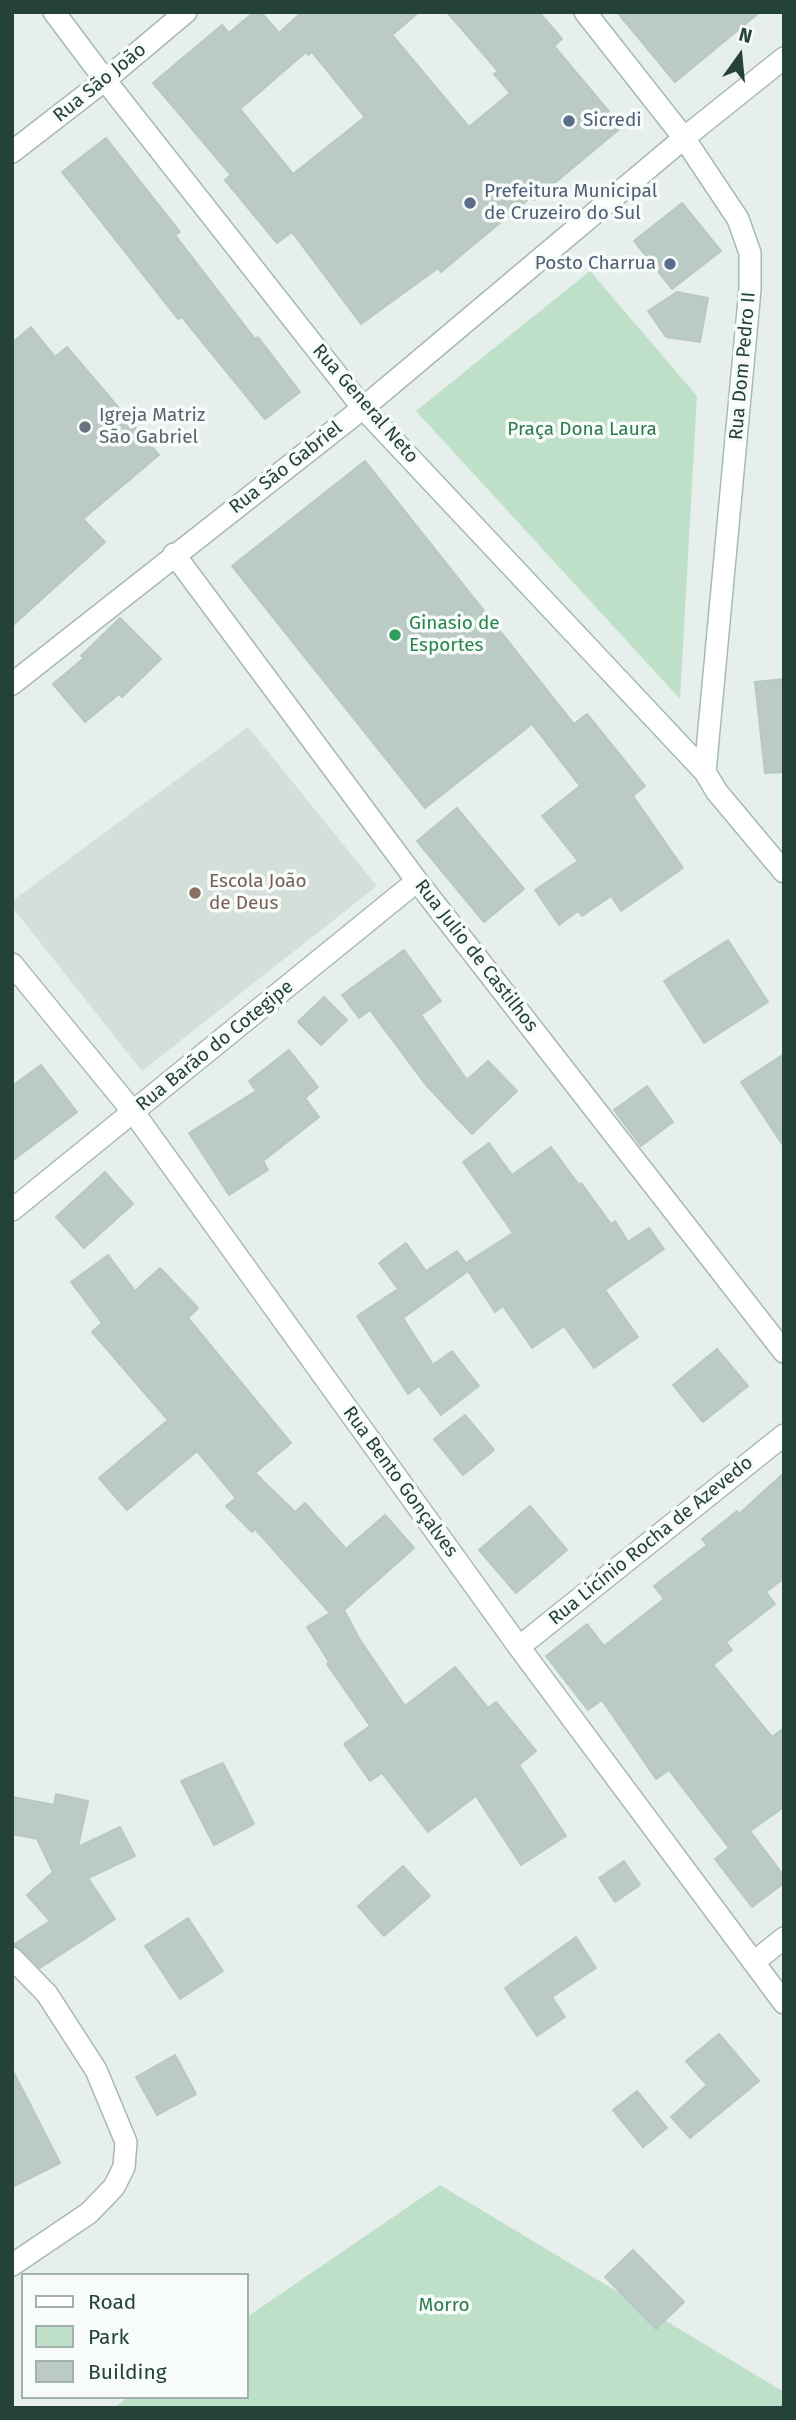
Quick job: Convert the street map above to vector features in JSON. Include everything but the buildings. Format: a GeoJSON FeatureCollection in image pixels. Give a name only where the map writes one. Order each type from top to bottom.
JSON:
{"type":"FeatureCollection","features":[{"type":"Feature","properties":{"kind":"street","name":"Rua General Neto"},"geometry":{"type":"LineString","coordinates":[[54,12],[363,408],[705,772],[717,792],[784,872]]}},
{"type":"Feature","properties":{"kind":"street","name":"Rua São João"},"geometry":{"type":"LineString","coordinates":[[12,152],[105,80],[186,12]]}},
{"type":"Feature","properties":{"kind":"street","name":"Rua Dom Pedro II"},"geometry":{"type":"LineString","coordinates":[[585,12],[684,138],[738,219],[750,253],[750,289],[705,772]]}},
{"type":"Feature","properties":{"kind":"street","name":"Rua São Gabriel"},"geometry":{"type":"LineString","coordinates":[[12,684],[363,408],[684,138],[784,58]]}},
{"type":"Feature","properties":{"kind":"street","name":"Rua Julio de Castilhos"},"geometry":{"type":"LineString","coordinates":[[174,554],[417,881],[784,1352]]}},
{"type":"Feature","properties":{"kind":"street","name":"Rua Barão do Cotegipe"},"geometry":{"type":"LineString","coordinates":[[12,1210],[417,881]]}},
{"type":"Feature","properties":{"kind":"street","name":"Rua Bento Gonçalves"},"geometry":{"type":"LineString","coordinates":[[12,964],[134,1112],[519,1647],[784,2003]]}},
{"type":"Feature","properties":{"kind":"street","name":"Rua Licínio Rocha de Azevedo"},"geometry":{"type":"LineString","coordinates":[[519,1647],[784,1435]]}},
{"type":"Feature","properties":{"kind":"street"},"geometry":{"type":"LineString","coordinates":[[754,1962],[784,1938]]}},
{"type":"Feature","properties":{"kind":"street"},"geometry":{"type":"LineString","coordinates":[[12,1958],[47,1994],[96,2070],[126,2142],[124,2167],[114,2187],[89,2213],[12,2264]]}},
{"type":"Feature","properties":{"kind":"shaded area","name":"Escola João de Deus"},"geometry":{"type":"Polygon","coordinates":[[[248,727],[377,886],[142,1071],[12,907],[12,901],[248,727]]]}},
{"type":"Feature","properties":{"kind":"green space","name":"Praça Dona Laura"},"geometry":{"type":"Polygon","coordinates":[[[590,271],[697,396],[680,699],[416,411],[590,271]]]}},
{"type":"Feature","properties":{"kind":"green space","name":"Morro"},"geometry":{"type":"Polygon","coordinates":[[[440,2185],[784,2392],[784,2408],[113,2408],[126,2399],[248,2399],[248,2316],[440,2185]]]}},
{"type":"Feature","properties":{"kind":"place","name":"Sicredi"},"geometry":{"type":"Point","coordinates":[569,121]}},
{"type":"Feature","properties":{"kind":"place","name":"Prefeitura Municipal de Cruzeiro do Sul"},"geometry":{"type":"Point","coordinates":[470,203]}},
{"type":"Feature","properties":{"kind":"place","name":"Posto Charrua"},"geometry":{"type":"Point","coordinates":[670,264]}},
{"type":"Feature","properties":{"kind":"place","name":"Igreja Matriz São Gabriel"},"geometry":{"type":"Point","coordinates":[85,427]}},
{"type":"Feature","properties":{"kind":"place","name":"Ginasio de Esportes"},"geometry":{"type":"Point","coordinates":[395,635]}},
{"type":"Feature","properties":{"kind":"place","name":"Escola João de Deus"},"geometry":{"type":"Point","coordinates":[195,893]}}]}
